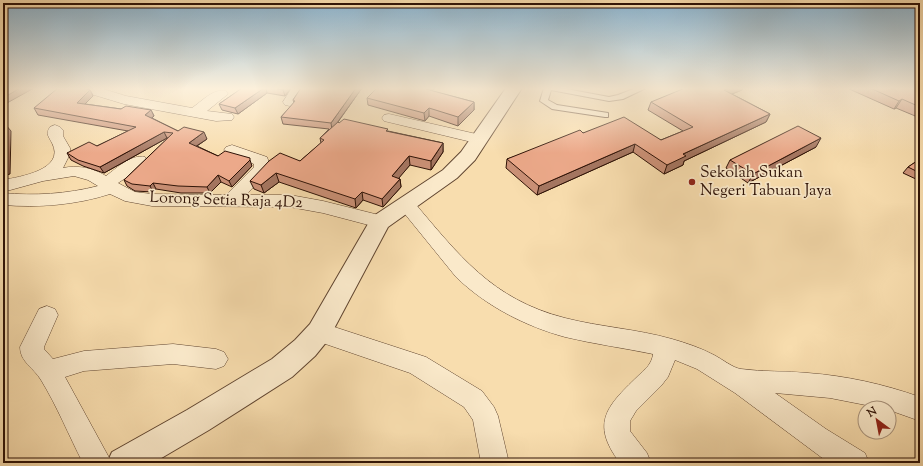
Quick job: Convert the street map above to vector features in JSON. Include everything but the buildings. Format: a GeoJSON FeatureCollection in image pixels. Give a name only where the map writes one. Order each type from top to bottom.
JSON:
{"type":"FeatureCollection","features":[{"type":"Feature","properties":{"kind":"street"},"geometry":{"type":"LineString","coordinates":[[177,110],[216,117],[227,117]]}},
{"type":"Feature","properties":{"kind":"street"},"geometry":{"type":"LineString","coordinates":[[195,113],[199,110]]}},
{"type":"Feature","properties":{"kind":"street"},"geometry":{"type":"LineString","coordinates":[[123,463],[198,420],[282,368],[305,348],[319,332],[380,222],[450,174],[468,156],[500,110]]}},
{"type":"Feature","properties":{"kind":"street"},"geometry":{"type":"LineString","coordinates":[[389,118],[480,139]]}},
{"type":"Feature","properties":{"kind":"street"},"geometry":{"type":"LineString","coordinates":[[43,176],[61,160],[64,150],[60,141],[55,136],[55,130]]}},
{"type":"Feature","properties":{"kind":"street"},"geometry":{"type":"LineString","coordinates":[[231,200],[263,168],[261,162],[232,150]]}},
{"type":"Feature","properties":{"kind":"street"},"geometry":{"type":"LineString","coordinates":[[3,199],[30,200],[100,192],[139,161]]}},
{"type":"Feature","properties":{"kind":"street","name":"Lorong Setia Raja 4D2"},"geometry":{"type":"LineString","coordinates":[[3,186],[43,176],[74,171],[94,176],[131,197],[152,200],[290,201],[323,206],[380,222]]}},
{"type":"Feature","properties":{"kind":"street"},"geometry":{"type":"LineString","coordinates":[[406,204],[459,266],[482,289],[532,316],[574,330],[664,347],[704,361],[738,380],[840,460]]}},
{"type":"Feature","properties":{"kind":"street"},"geometry":{"type":"LineString","coordinates":[[47,315],[32,347],[32,353],[49,371],[98,463]]}},
{"type":"Feature","properties":{"kind":"street"},"geometry":{"type":"LineString","coordinates":[[319,332],[418,365],[473,399],[485,416],[495,463]]}},
{"type":"Feature","properties":{"kind":"street"},"geometry":{"type":"LineString","coordinates":[[637,463],[619,437],[617,426],[619,413],[654,377],[664,359],[664,347]]}},
{"type":"Feature","properties":{"kind":"street"},"geometry":{"type":"LineString","coordinates":[[49,371],[84,362],[173,354],[216,359]]}},
{"type":"Feature","properties":{"kind":"street"},"geometry":{"type":"LineString","coordinates":[[738,380],[806,382],[845,388],[901,402],[920,409]]}},
{"type":"Feature","properties":{"kind":"lane"},"geometry":{"type":"LineString","coordinates":[[572,110],[605,115]]}},
{"type":"Feature","properties":{"kind":"place","name":"Sekolah Sukan Negeri Tabuan Jaya"},"geometry":{"type":"Point","coordinates":[692,182]}}]}
